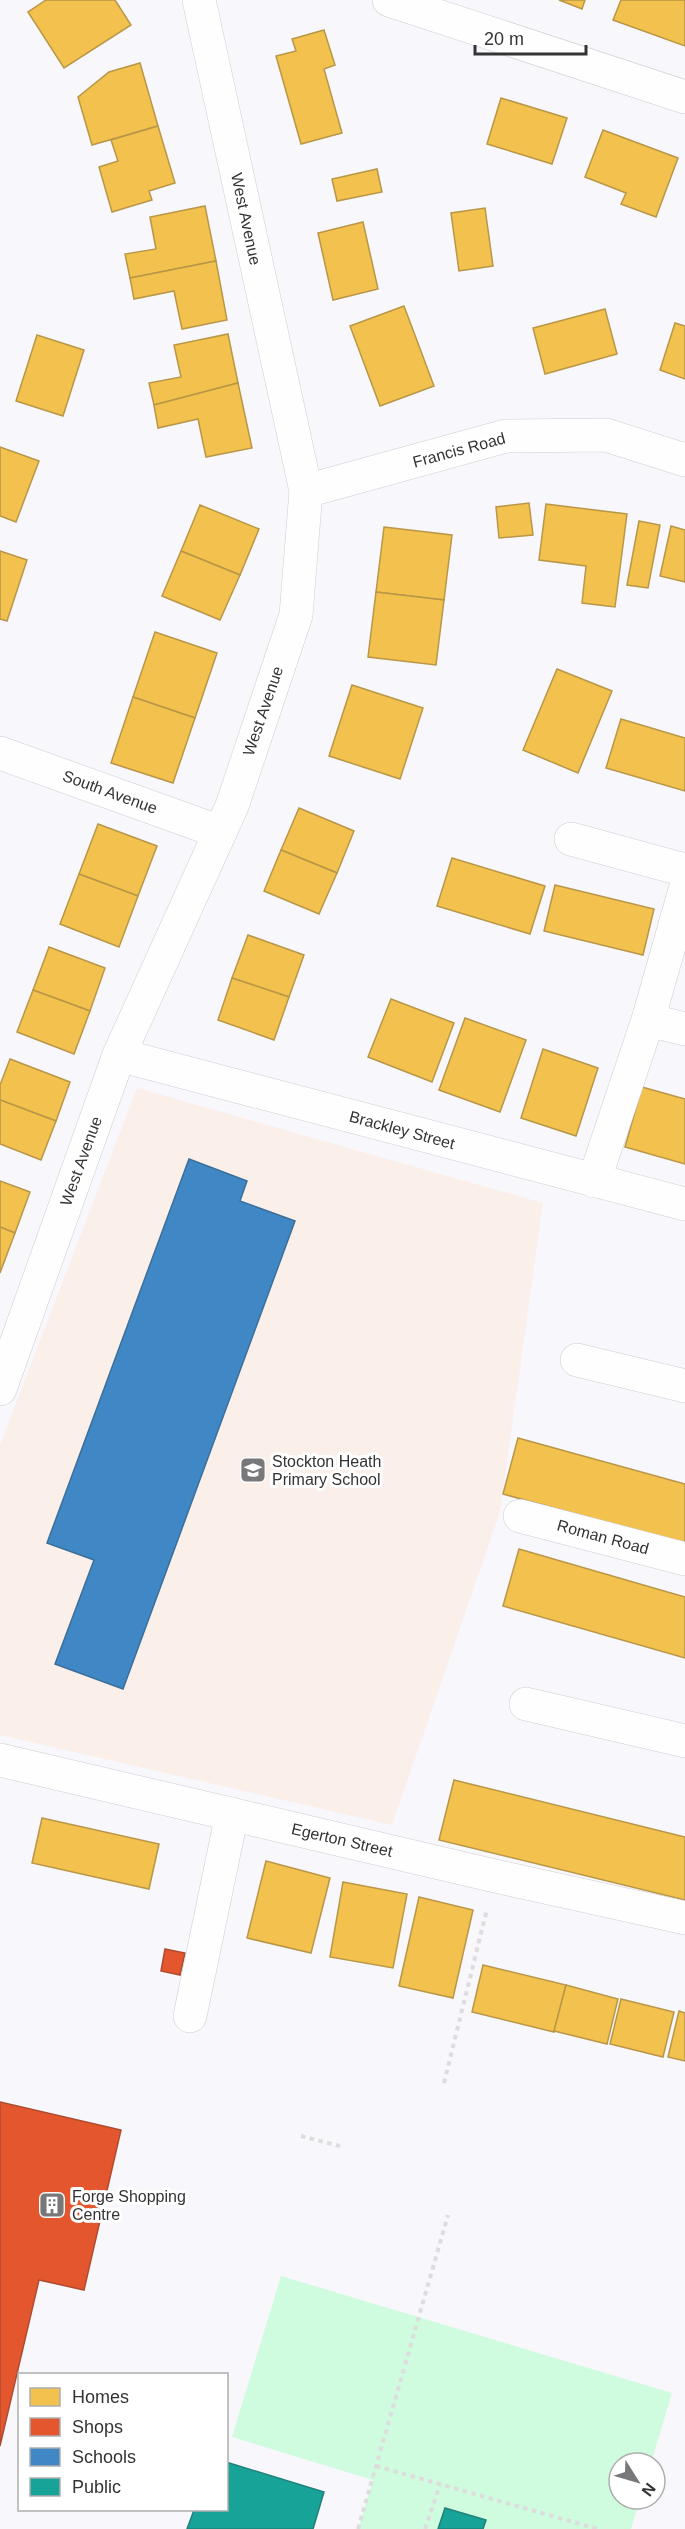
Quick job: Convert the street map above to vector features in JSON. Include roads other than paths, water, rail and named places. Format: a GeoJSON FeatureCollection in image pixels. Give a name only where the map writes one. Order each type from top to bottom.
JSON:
{"type":"FeatureCollection","features":[{"type":"Feature","properties":{"kind":"street","name":"West Avenue"},"geometry":{"type":"LineString","coordinates":[[0,1389],[119,1055],[232,806],[296,615],[306,491],[199,0]]}},
{"type":"Feature","properties":{"kind":"street"},"geometry":{"type":"LineString","coordinates":[[401,2],[685,97]]}},
{"type":"Feature","properties":{"kind":"street","name":"Francis Road"},"geometry":{"type":"LineString","coordinates":[[306,491],[506,436],[606,435],[685,460]]}},
{"type":"Feature","properties":{"kind":"street","name":"South Avenue"},"geometry":{"type":"LineString","coordinates":[[0,753],[219,832]]}},
{"type":"Feature","properties":{"kind":"street"},"geometry":{"type":"LineString","coordinates":[[572,839],[685,870]]}},
{"type":"Feature","properties":{"kind":"street"},"geometry":{"type":"LineString","coordinates":[[594,1181],[648,1020],[685,890]]}},
{"type":"Feature","properties":{"kind":"street"},"geometry":{"type":"LineString","coordinates":[[648,1020],[685,1029]]}},
{"type":"Feature","properties":{"kind":"street","name":"Brackley Street"},"geometry":{"type":"LineString","coordinates":[[119,1055],[685,1204]]}},
{"type":"Feature","properties":{"kind":"street"},"geometry":{"type":"LineString","coordinates":[[577,1360],[685,1386]]}},
{"type":"Feature","properties":{"kind":"street","name":"Roman Road"},"geometry":{"type":"LineString","coordinates":[[520,1516],[685,1559]]}},
{"type":"Feature","properties":{"kind":"street"},"geometry":{"type":"LineString","coordinates":[[526,1704],[685,1741]]}},
{"type":"Feature","properties":{"kind":"street","name":"Egerton Street"},"geometry":{"type":"LineString","coordinates":[[0,1760],[685,1918]]}},
{"type":"Feature","properties":{"kind":"street"},"geometry":{"type":"LineString","coordinates":[[190,2016],[232,1814]]}},
{"type":"Feature","properties":{"kind":"place","name":"Stockton Heath Primary School"},"geometry":{"type":"Point","coordinates":[253,1470]}},
{"type":"Feature","properties":{"kind":"place","name":"Forge Shopping Centre"},"geometry":{"type":"Point","coordinates":[52,2205]}}]}
